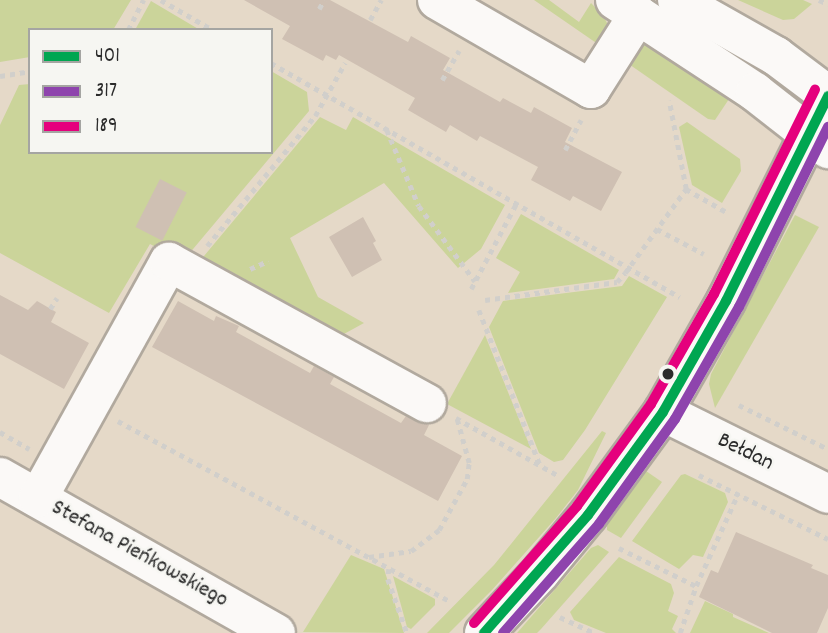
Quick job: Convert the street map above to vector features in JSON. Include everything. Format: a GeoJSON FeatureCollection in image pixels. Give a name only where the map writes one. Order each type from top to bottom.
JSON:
{"type":"FeatureCollection","features":[{"type":"Feature","properties":{"kind":"street"},"geometry":{"type":"LineString","coordinates":[[437,0],[592,89],[627,8],[755,92],[818,142]]}},
{"type":"Feature","properties":{"kind":"street"},"geometry":{"type":"LineString","coordinates":[[484,633],[588,515],[663,412],[818,142],[828,96],[776,56],[677,0]]}},
{"type":"Feature","properties":{"kind":"street"},"geometry":{"type":"LineString","coordinates":[[38,498],[169,262],[442,411]]}},
{"type":"Feature","properties":{"kind":"street","name":"Bełdan"},"geometry":{"type":"LineString","coordinates":[[663,412],[828,494]]}},
{"type":"Feature","properties":{"kind":"street","name":"Stefana Pieńkowskiego"},"geometry":{"type":"LineString","coordinates":[[0,477],[276,633]]}},
{"type":"Feature","properties":{"kind":"path"},"geometry":{"type":"LineString","coordinates":[[129,28],[143,0]]}},
{"type":"Feature","properties":{"kind":"path"},"geometry":{"type":"LineString","coordinates":[[161,0],[210,28]]}},
{"type":"Feature","properties":{"kind":"path"},"geometry":{"type":"LineString","coordinates":[[319,9],[324,0]]}},
{"type":"Feature","properties":{"kind":"path"},"geometry":{"type":"LineString","coordinates":[[370,20],[381,0]]}},
{"type":"Feature","properties":{"kind":"path"},"geometry":{"type":"LineString","coordinates":[[819,0],[828,4]]}},
{"type":"Feature","properties":{"kind":"path"},"geometry":{"type":"LineString","coordinates":[[442,79],[455,59]]}},
{"type":"Feature","properties":{"kind":"path"},"geometry":{"type":"LineString","coordinates":[[186,272],[315,116],[345,63]]}},
{"type":"Feature","properties":{"kind":"path"},"geometry":{"type":"LineString","coordinates":[[273,64],[680,297]]}},
{"type":"Feature","properties":{"kind":"path"},"geometry":{"type":"LineString","coordinates":[[0,76],[28,71]]}},
{"type":"Feature","properties":{"kind":"path"},"geometry":{"type":"LineString","coordinates":[[485,300],[617,282],[686,189],[669,101]]}},
{"type":"Feature","properties":{"kind":"path"},"geometry":{"type":"LineString","coordinates":[[387,129],[419,206],[475,281]]}},
{"type":"Feature","properties":{"kind":"path"},"geometry":{"type":"LineString","coordinates":[[565,150],[575,132]]}},
{"type":"Feature","properties":{"kind":"path"},"geometry":{"type":"LineString","coordinates":[[686,189],[728,213]]}},
{"type":"Feature","properties":{"kind":"path"},"geometry":{"type":"LineString","coordinates":[[471,289],[516,204]]}},
{"type":"Feature","properties":{"kind":"path"},"geometry":{"type":"LineString","coordinates":[[657,229],[704,254]]}},
{"type":"Feature","properties":{"kind":"path"},"geometry":{"type":"LineString","coordinates":[[50,309],[57,298]]}},
{"type":"Feature","properties":{"kind":"path"},"geometry":{"type":"LineString","coordinates":[[480,310],[540,465]]}},
{"type":"Feature","properties":{"kind":"path"},"geometry":{"type":"LineString","coordinates":[[89,405],[450,601]]}},
{"type":"Feature","properties":{"kind":"path"},"geometry":{"type":"LineString","coordinates":[[739,405],[828,449]]}},
{"type":"Feature","properties":{"kind":"path"},"geometry":{"type":"LineString","coordinates":[[369,557],[411,551],[439,530],[467,479],[469,463],[442,411]]}},
{"type":"Feature","properties":{"kind":"path"},"geometry":{"type":"LineString","coordinates":[[442,411],[559,476]]}},
{"type":"Feature","properties":{"kind":"path"},"geometry":{"type":"LineString","coordinates":[[699,475],[828,539]]}},
{"type":"Feature","properties":{"kind":"path"},"geometry":{"type":"LineString","coordinates":[[680,633],[696,586],[738,494]]}},
{"type":"Feature","properties":{"kind":"path"},"geometry":{"type":"LineString","coordinates":[[619,548],[696,586]]}},
{"type":"Feature","properties":{"kind":"path"},"geometry":{"type":"LineString","coordinates":[[390,569],[388,579],[407,633]]}},
{"type":"Feature","properties":{"kind":"path"},"geometry":{"type":"LineString","coordinates":[[560,617],[594,633]]}},
{"type":"Feature","properties":{"kind":"green space"},"geometry":{"type":"Polygon","coordinates":[[[0,0],[131,0],[114,28],[28,28],[28,57],[0,62],[0,0]]]}},
{"type":"Feature","properties":{"kind":"green space"},"geometry":{"type":"Polygon","coordinates":[[[534,0],[549,0],[579,22],[591,3],[603,15],[609,27],[605,49],[534,0]]]}},
{"type":"Feature","properties":{"kind":"green space"},"geometry":{"type":"Polygon","coordinates":[[[738,0],[803,0],[812,4],[794,19],[783,20],[738,0]]]}},
{"type":"Feature","properties":{"kind":"green space"},"geometry":{"type":"Polygon","coordinates":[[[151,1],[197,28],[136,28],[151,1]]]}},
{"type":"Feature","properties":{"kind":"green space"},"geometry":{"type":"Polygon","coordinates":[[[643,45],[654,46],[731,96],[715,120],[708,119],[623,60],[634,49],[643,45]]]}},
{"type":"Feature","properties":{"kind":"green space"},"geometry":{"type":"Polygon","coordinates":[[[273,72],[307,92],[309,111],[273,154],[273,72]]]}},
{"type":"Feature","properties":{"kind":"green space"},"geometry":{"type":"Polygon","coordinates":[[[28,84],[28,154],[273,154],[183,261],[150,244],[109,313],[0,253],[0,125],[19,85],[28,84]]]}},
{"type":"Feature","properties":{"kind":"green space"},"geometry":{"type":"Polygon","coordinates":[[[320,117],[346,130],[353,117],[505,205],[481,249],[458,268],[384,183],[290,238],[318,297],[364,323],[333,340],[199,262],[320,117]]]}},
{"type":"Feature","properties":{"kind":"green space"},"geometry":{"type":"Polygon","coordinates":[[[687,122],[740,159],[741,171],[722,203],[692,185],[679,127],[687,122]]]}},
{"type":"Feature","properties":{"kind":"green space"},"geometry":{"type":"Polygon","coordinates":[[[521,214],[619,270],[614,279],[508,293],[520,272],[496,258],[521,214]]]}},
{"type":"Feature","properties":{"kind":"green space"},"geometry":{"type":"Polygon","coordinates":[[[795,215],[819,227],[715,408],[709,384],[711,374],[795,215]]]}},
{"type":"Feature","properties":{"kind":"green space"},"geometry":{"type":"Polygon","coordinates":[[[629,276],[667,297],[585,430],[563,460],[554,462],[539,453],[489,327],[503,301],[622,286],[629,276]]]}},
{"type":"Feature","properties":{"kind":"green space"},"geometry":{"type":"Polygon","coordinates":[[[485,335],[531,449],[447,404],[485,335]]]}},
{"type":"Feature","properties":{"kind":"green space"},"geometry":{"type":"Polygon","coordinates":[[[602,431],[606,433],[578,490],[556,518],[492,590],[449,633],[427,633],[494,565],[602,431]]]}},
{"type":"Feature","properties":{"kind":"green space"},"geometry":{"type":"Polygon","coordinates":[[[646,471],[662,482],[621,538],[607,530],[607,523],[646,471]]]}},
{"type":"Feature","properties":{"kind":"green space"},"geometry":{"type":"Polygon","coordinates":[[[685,474],[725,493],[728,502],[703,557],[693,555],[679,569],[632,541],[681,475],[685,474]]]}},
{"type":"Feature","properties":{"kind":"green space"},"geometry":{"type":"Polygon","coordinates":[[[598,545],[609,552],[541,629],[537,633],[517,633],[591,548],[598,545]]]}},
{"type":"Feature","properties":{"kind":"green space"},"geometry":{"type":"Polygon","coordinates":[[[351,555],[384,569],[404,633],[303,632],[351,555]]]}},
{"type":"Feature","properties":{"kind":"green space"},"geometry":{"type":"Polygon","coordinates":[[[619,557],[671,584],[674,593],[668,611],[678,616],[672,629],[676,633],[606,633],[574,620],[570,612],[619,557]]]}},
{"type":"Feature","properties":{"kind":"green space"},"geometry":{"type":"Polygon","coordinates":[[[393,576],[435,599],[435,605],[411,629],[407,627],[393,576]]]}},
{"type":"Feature","properties":{"kind":"green space"},"geometry":{"type":"Polygon","coordinates":[[[705,601],[733,614],[733,617],[769,633],[690,633],[705,601]]]}},
{"type":"Feature","properties":{"kind":"building"},"geometry":{"type":"Polygon","coordinates":[[[244,0],[330,0],[408,42],[411,36],[450,58],[443,70],[500,102],[503,98],[531,113],[534,107],[572,128],[565,142],[622,172],[601,211],[573,196],[570,201],[531,180],[538,167],[480,136],[477,141],[450,125],[446,132],[408,110],[415,98],[339,55],[336,60],[326,55],[323,61],[282,39],[290,26],[244,0]]]}},
{"type":"Feature","properties":{"kind":"building"},"geometry":{"type":"Polygon","coordinates":[[[160,179],[187,193],[162,241],[135,227],[160,179]]]}},
{"type":"Feature","properties":{"kind":"building"},"geometry":{"type":"Polygon","coordinates":[[[363,217],[376,241],[373,243],[382,260],[352,277],[329,237],[363,217]]]}},
{"type":"Feature","properties":{"kind":"building"},"geometry":{"type":"Polygon","coordinates":[[[0,295],[28,310],[37,301],[56,312],[51,322],[89,343],[64,389],[0,354],[0,295]]]}},
{"type":"Feature","properties":{"kind":"building"},"geometry":{"type":"Polygon","coordinates":[[[178,301],[214,321],[216,316],[239,326],[236,332],[310,373],[314,366],[334,377],[330,384],[401,423],[406,416],[429,425],[424,435],[462,456],[438,501],[152,347],[178,301]]]}},
{"type":"Feature","properties":{"kind":"building"},"geometry":{"type":"Polygon","coordinates":[[[736,532],[813,565],[811,568],[828,575],[828,608],[817,633],[772,633],[699,597],[711,570],[718,573],[736,532]]]}},
{"type":"Feature","properties":{"kind":"transit line","name":"189"},"geometry":{"type":"LineString","coordinates":[[474,623],[577,506],[651,404],[714,294],[815,90]]}},
{"type":"Feature","properties":{"kind":"transit line","name":"401"},"geometry":{"type":"LineString","coordinates":[[484,633],[588,515],[663,412],[726,301],[828,96]]}},
{"type":"Feature","properties":{"kind":"transit line","name":"317"},"geometry":{"type":"LineString","coordinates":[[503,633],[599,524],[675,419],[739,307],[828,127]]}}]}
